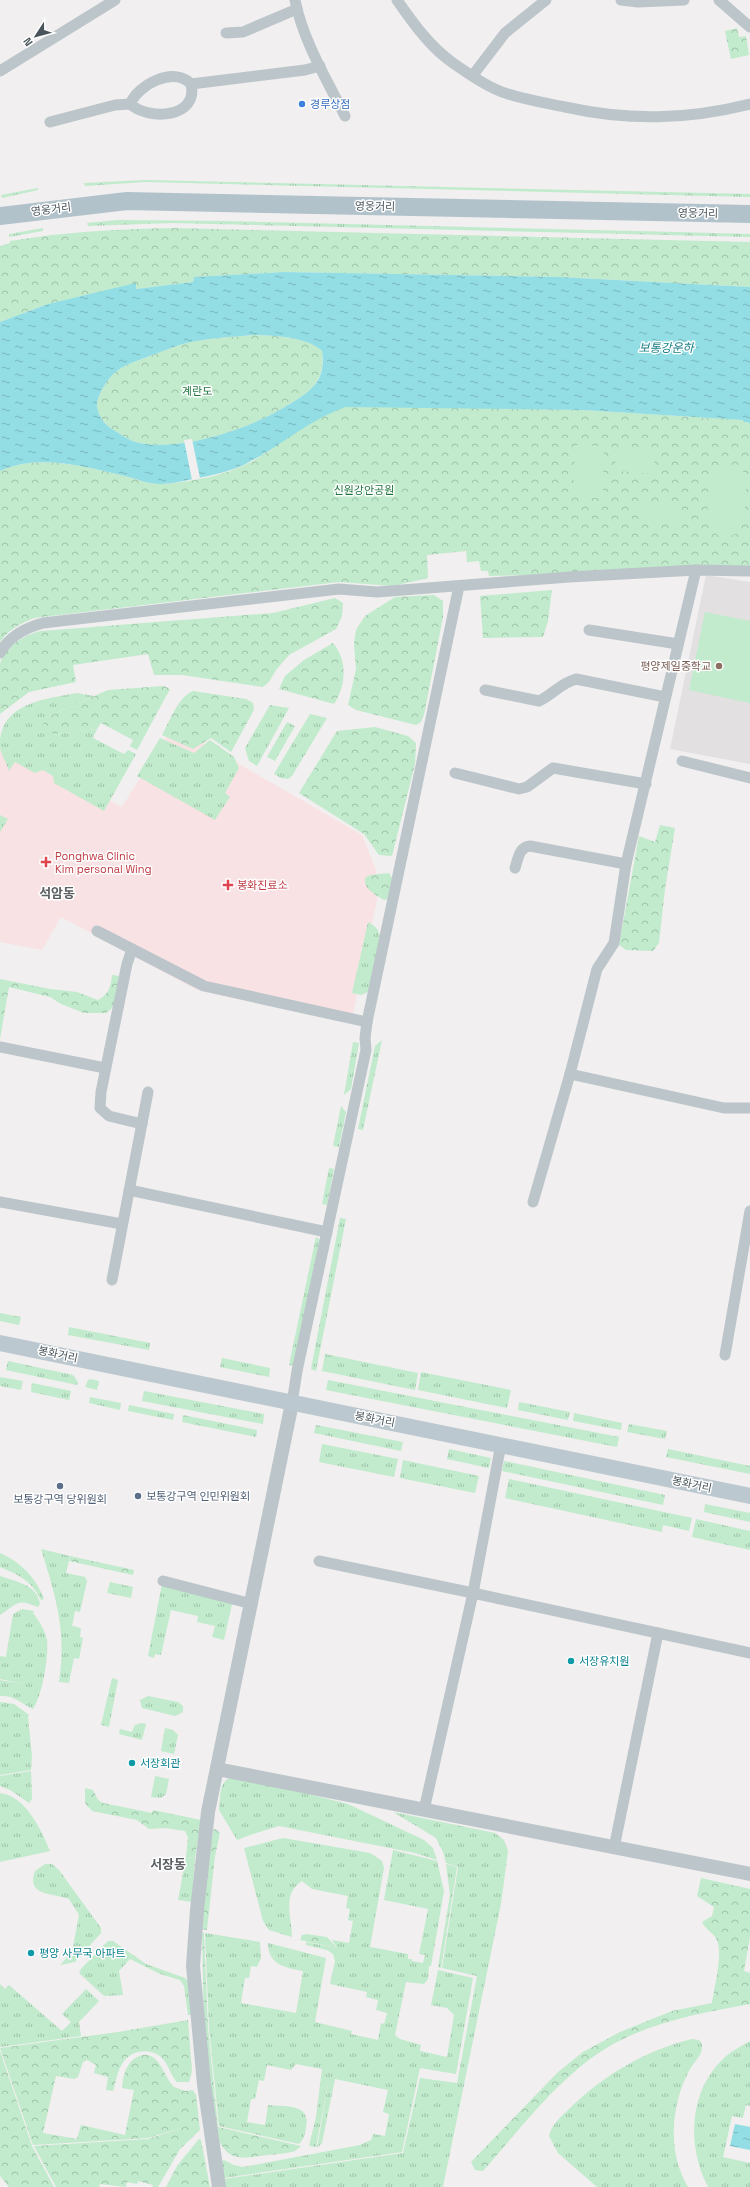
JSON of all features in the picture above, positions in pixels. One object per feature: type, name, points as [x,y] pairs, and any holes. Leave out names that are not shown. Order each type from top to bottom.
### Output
[{"type":"main road","name":"영웅거리","points":[[0,216],[127,201],[750,214]]},
{"type":"main road","name":"봉화거리","points":[[0,1343],[750,1496]]},
{"type":"street","points":[[0,72],[115,0]]},
{"type":"street","points":[[397,0],[414,25],[431,44],[452,63],[507,94],[592,113],[644,118],[671,117],[722,110],[750,104]]},
{"type":"street","points":[[473,75],[505,33],[546,0]]},
{"type":"street","points":[[621,0],[669,2],[684,0]]},
{"type":"street","points":[[720,0],[750,27]]},
{"type":"street","points":[[226,33],[243,32],[296,4],[320,66],[345,116]]},
{"type":"street","points":[[191,84],[305,70],[320,66]]},
{"type":"street","points":[[50,122],[115,105],[130,104],[136,109],[151,114],[176,112],[186,106],[191,100],[191,84],[185,77],[174,75],[163,78],[133,96],[130,104]]},
{"type":"street","points":[[533,1202],[570,1074],[597,969],[614,943],[626,864],[696,570]]},
{"type":"street","points":[[0,653],[16,635],[28,628],[64,619],[339,589],[377,592],[562,577],[696,570],[750,571]]},
{"type":"street","points":[[219,2187],[204,2084],[193,1966],[208,1812],[252,1604],[297,1371],[366,1050],[365,1038],[367,1022],[459,586]]},
{"type":"street","points":[[589,630],[678,644]]},
{"type":"street","points":[[485,690],[539,702],[550,696],[563,682],[576,679],[665,698]]},
{"type":"street","points":[[682,761],[750,778]]},
{"type":"street","points":[[455,773],[519,788],[527,787],[553,768],[646,784]]},
{"type":"street","points":[[515,868],[520,851],[524,846],[626,864]]},
{"type":"street","points":[[97,931],[204,986],[367,1022]]},
{"type":"street","points":[[132,949],[127,964],[101,1092],[100,1108],[109,1116],[142,1124]]},
{"type":"street","points":[[0,1047],[106,1068]]},
{"type":"street","points":[[570,1074],[724,1108],[750,1108]]},
{"type":"street","points":[[112,1280],[148,1092]]},
{"type":"street","points":[[129,1190],[327,1232]]},
{"type":"street","points":[[0,1202],[122,1224]]},
{"type":"street","points":[[725,1355],[750,1211]]},
{"type":"street","points":[[424,1810],[473,1592],[501,1444]]},
{"type":"street","points":[[319,1561],[473,1592],[750,1653]]},
{"type":"street","points":[[163,1580],[252,1604]]},
{"type":"street","points":[[614,1848],[658,1633]]},
{"type":"street","points":[[217,1768],[750,1874]]},
{"type":"shaded area","name":"평양제일중학교","points":[[706,575],[750,582],[750,764],[670,749]]},
{"type":"shaded area","name":"봉화진료소","points":[[173,726],[362,835],[376,870],[377,900],[351,1023],[197,990],[61,917],[42,950],[0,942],[0,748],[40,763],[122,807]]},
{"type":"green space","points":[[737,28],[739,37],[746,36],[749,55],[731,59],[725,31]]},
{"type":"green space","points":[[145,180],[750,194],[750,197],[145,182],[85,186],[84,183]]},
{"type":"green space","points":[[38,188],[38,190],[2,198],[1,195]]},
{"type":"green space","points":[[118,220],[225,221],[677,232],[750,234],[750,237],[171,223],[88,226],[87,223]]},
{"type":"green space","points":[[43,228],[43,231],[9,237],[9,234]]},
{"type":"green space","points":[[172,228],[750,242],[750,287],[559,277],[284,272],[194,277],[193,282],[136,289],[135,284],[48,304],[0,322],[0,246],[10,243],[10,241],[70,233]]},
{"type":"green space","name":"계란도","points":[[253,335],[289,338],[307,342],[322,351],[321,371],[313,386],[292,403],[251,424],[213,437],[174,444],[156,445],[133,441],[110,428],[100,415],[97,407],[98,398],[110,378],[124,366],[195,341]]},
{"type":"green space","name":"신원강안공원","points":[[350,406],[582,410],[744,420],[744,422],[750,423],[750,569],[489,576],[488,571],[481,571],[479,561],[467,562],[466,551],[427,555],[428,578],[393,586],[339,582],[34,618],[15,627],[0,642],[0,471],[30,463],[46,462],[62,463],[94,469],[153,484],[185,482],[220,474],[241,467],[263,455],[308,423],[332,411]]},
{"type":"green space","points":[[575,445],[604,446],[603,498],[573,497]]},
{"type":"green space","points":[[616,447],[655,449],[654,474],[615,471]]},
{"type":"green space","points":[[729,464],[735,465],[742,469],[745,475],[746,500],[740,531],[727,537],[718,535],[712,528],[709,517],[708,490],[714,469]]},
{"type":"green space","points":[[641,502],[682,503],[682,523],[640,522]]},
{"type":"green space","points":[[552,590],[548,621],[543,637],[483,638],[480,596]]},
{"type":"green space","points":[[434,595],[443,601],[443,617],[424,715],[421,722],[416,725],[356,710],[348,705],[356,669],[354,644],[356,630],[365,616],[395,597]]},
{"type":"green space","points":[[335,598],[343,603],[342,616],[336,629],[289,655],[276,670],[269,682],[263,687],[182,675],[154,675],[148,654],[73,665],[76,682],[29,692],[0,714],[0,664],[2,658],[16,642],[28,635],[41,631],[273,613]]},
{"type":"green space","points":[[705,612],[750,621],[750,703],[689,690]]},
{"type":"green space","points":[[333,643],[341,657],[344,673],[341,689],[334,704],[279,689],[285,676],[304,660]]},
{"type":"green space","points":[[164,686],[170,689],[137,750],[130,746],[133,740],[101,723],[97,729],[55,734],[40,730],[47,717],[108,690]]},
{"type":"green space","points":[[193,691],[246,699],[253,703],[254,710],[231,752],[211,738],[193,749],[162,735],[183,698]]},
{"type":"green space","points":[[77,693],[94,696],[47,717],[55,734],[97,729],[93,738],[124,754],[128,750],[136,754],[104,811],[54,783],[53,776],[43,770],[35,773],[15,762],[9,771],[0,749],[2,731],[8,720],[16,712],[39,701]]},
{"type":"green space","points":[[270,705],[289,708],[257,766],[249,761],[245,748]]},
{"type":"green space","points":[[310,714],[327,718],[292,776],[288,779],[281,778],[274,774]]},
{"type":"green space","points":[[287,722],[295,726],[275,761],[267,757]]},
{"type":"green space","points":[[375,727],[408,736],[416,743],[415,764],[392,856],[379,855],[364,834],[299,793],[337,731]]},
{"type":"green space","points":[[160,738],[194,753],[210,740],[234,757],[239,768],[225,793],[230,797],[215,820],[137,776]]},
{"type":"green space","points":[[0,815],[8,819],[0,832]]},
{"type":"green space","points":[[660,825],[675,828],[665,889],[659,943],[653,951],[626,950],[619,945],[639,836],[655,842]]},
{"type":"green space","points":[[389,873],[392,878],[388,899],[384,900],[368,889],[365,878],[370,875]]},
{"type":"green space","points":[[368,922],[379,932],[380,938],[368,992],[361,995],[352,993]]},
{"type":"green space","points":[[112,975],[119,976],[116,1000],[111,1009],[106,1013],[84,1013],[61,1004],[50,997],[9,987],[0,1039],[0,979],[50,989],[77,992],[98,1000],[109,990]]},
{"type":"green space","points":[[382,1040],[363,1130],[358,1129],[375,1046]]},
{"type":"green space","points":[[353,1042],[359,1043],[351,1089],[344,1095]]},
{"type":"green space","points":[[341,1106],[346,1112],[339,1147],[333,1146]]},
{"type":"green space","points":[[329,1168],[334,1169],[327,1205],[322,1204]]},
{"type":"green space","points":[[340,1218],[346,1219],[316,1371],[311,1369]]},
{"type":"green space","points":[[316,1237],[320,1240],[295,1366],[289,1365]]},
{"type":"green space","points":[[0,1313],[21,1317],[19,1325],[0,1321]]},
{"type":"green space","points":[[69,1327],[150,1343],[149,1350],[68,1335]]},
{"type":"green space","points":[[325,1354],[418,1373],[415,1390],[322,1371]]},
{"type":"green space","points":[[222,1358],[270,1368],[269,1377],[220,1367]]},
{"type":"green space","points":[[8,1361],[73,1375],[78,1382],[77,1385],[6,1370]]},
{"type":"green space","points":[[421,1372],[511,1390],[507,1408],[418,1390]]},
{"type":"green space","points":[[0,1377],[23,1381],[21,1390],[0,1386]]},
{"type":"green space","points":[[91,1379],[99,1381],[97,1390],[85,1387],[88,1380]]},
{"type":"green space","points":[[328,1380],[619,1437],[617,1447],[326,1390]]},
{"type":"green space","points":[[32,1383],[71,1391],[69,1400],[31,1392]]},
{"type":"green space","points":[[144,1391],[264,1414],[263,1424],[142,1401]]},
{"type":"green space","points":[[90,1397],[121,1403],[120,1410],[89,1403]]},
{"type":"green space","points":[[519,1402],[570,1412],[568,1420],[518,1410]]},
{"type":"green space","points":[[129,1405],[174,1414],[173,1420],[128,1411]]},
{"type":"green space","points":[[574,1413],[622,1423],[621,1430],[573,1421]]},
{"type":"green space","points":[[183,1415],[257,1430],[256,1437],[182,1422]]},
{"type":"green space","points":[[629,1424],[667,1431],[665,1439],[627,1432]]},
{"type":"green space","points":[[316,1425],[403,1442],[401,1451],[314,1433]]},
{"type":"green space","points":[[322,1444],[398,1459],[394,1477],[319,1462]]},
{"type":"green space","points":[[449,1449],[491,1458],[489,1468],[447,1459]]},
{"type":"green space","points":[[668,1449],[750,1466],[750,1474],[666,1457]]},
{"type":"green space","points":[[403,1460],[479,1476],[475,1493],[400,1478]]},
{"type":"green space","points":[[504,1461],[665,1495],[663,1505],[502,1471]]},
{"type":"green space","points":[[509,1479],[692,1518],[689,1531],[663,1525],[662,1532],[505,1498]]},
{"type":"green space","points":[[705,1504],[750,1513],[750,1522],[704,1512]]},
{"type":"green space","points":[[696,1519],[750,1531],[750,1550],[692,1537]]},
{"type":"green space","points":[[41,1549],[70,1556],[66,1573],[85,1577],[87,1581],[80,1612],[75,1611],[72,1626],[81,1628],[80,1637],[83,1638],[79,1659],[74,1658],[69,1683],[59,1682],[62,1647],[59,1615]]},
{"type":"green space","points":[[0,1553],[15,1561],[27,1572],[37,1584],[44,1599],[41,1600],[29,1583],[24,1579],[0,1567]]},
{"type":"green space","points":[[70,1556],[134,1570],[133,1575],[69,1561]]},
{"type":"green space","points":[[0,1576],[19,1582],[35,1592],[40,1604],[38,1607],[21,1602],[13,1605],[0,1615]]},
{"type":"green space","points":[[110,1582],[133,1587],[131,1598],[107,1593]]},
{"type":"green space","points":[[162,1584],[232,1604],[224,1640],[212,1637],[215,1626],[197,1622],[198,1616],[171,1610],[161,1655],[155,1654],[154,1658],[148,1656]]},
{"type":"green space","points":[[22,1609],[34,1611],[33,1613],[42,1626],[47,1640],[47,1656],[42,1686],[33,1709],[13,1698],[0,1696],[0,1680],[28,1685],[0,1679],[0,1656],[6,1657],[13,1614]]},
{"type":"green space","points":[[112,1678],[118,1680],[109,1727],[101,1725]]},
{"type":"green space","points":[[148,1696],[178,1702],[183,1706],[183,1712],[175,1716],[142,1708],[140,1700]]},
{"type":"green space","points":[[0,1702],[14,1704],[29,1715],[32,1757],[31,1770],[0,1775]]},
{"type":"green space","points":[[141,1723],[146,1724],[142,1740],[119,1734],[120,1729],[132,1732],[135,1725]]},
{"type":"green space","points":[[165,1728],[173,1730],[178,1735],[174,1754],[161,1751]]},
{"type":"green space","points":[[31,1771],[32,1799],[29,1803],[10,1790],[0,1786],[0,1776]]},
{"type":"green space","points":[[155,1776],[169,1779],[166,1794],[161,1798],[151,1797]]},
{"type":"green space","points":[[237,1776],[348,1804],[424,1840],[433,1848],[437,1860],[415,1853],[279,1826],[237,1840],[219,1810],[223,1783],[231,1777]]},
{"type":"green space","points":[[85,1788],[93,1790],[98,1800],[103,1803],[152,1813],[153,1810],[201,1820],[195,1858],[186,1857],[188,1837],[185,1831],[165,1828],[149,1829],[137,1820],[92,1811],[85,1803]]},
{"type":"green space","points":[[0,1793],[9,1795],[18,1800],[25,1807],[37,1824],[50,1851],[0,1862]]},
{"type":"green space","points":[[393,1812],[495,1833],[504,1840],[508,1851],[501,1904],[443,2187],[225,2187],[224,2179],[403,2153],[420,2078],[457,2083],[477,1976],[442,1968],[458,1867],[446,1863],[443,1852],[436,1838]]},
{"type":"green space","points":[[214,1828],[220,1833],[215,1856],[207,1930],[201,1929],[207,1861]]},
{"type":"green space","points":[[283,1838],[370,1853],[382,1861],[384,1868],[370,1947],[408,1954],[408,1959],[423,1963],[425,1955],[419,1954],[428,1909],[384,1900],[393,1850],[437,1861],[444,1891],[431,1966],[429,1966],[428,1979],[424,1984],[406,1982],[395,2035],[400,2039],[421,2045],[420,2051],[447,2057],[454,2015],[447,2008],[431,2005],[438,1970],[473,1978],[456,2074],[420,2068],[402,2152],[224,2178],[222,2161],[224,2160],[234,2165],[243,2167],[360,2145],[371,2140],[373,2134],[385,2136],[389,2114],[383,2112],[388,2090],[335,2079],[322,2143],[317,2148],[329,2078],[316,2147],[309,2146],[316,2117],[322,2069],[296,2064],[291,2070],[267,2065],[264,2081],[259,2080],[255,2099],[251,2099],[247,2122],[265,2125],[268,2105],[301,2110],[305,2114],[306,2127],[305,2134],[301,2142],[299,2144],[219,2126],[209,2028],[205,1933],[260,1942],[261,1958],[257,1967],[251,1966],[249,1978],[245,1978],[241,2003],[296,2013],[303,1971],[284,1967],[275,1961],[271,1956],[268,1943],[326,1958],[315,2022],[352,2031],[351,2034],[378,2040],[381,2023],[384,2024],[387,2013],[376,2010],[378,2000],[366,1997],[367,1992],[330,1984],[335,1961],[333,1954],[327,1950],[306,1945],[306,1942],[337,1948],[332,1940],[349,1943],[353,1921],[348,1920],[350,1909],[346,1908],[348,1896],[312,1889],[302,1881],[296,1886],[290,1899],[289,1907],[292,1937],[269,1930],[263,1921],[244,1848]]},
{"type":"green space","points":[[186,1857],[195,1858],[192,1902],[178,1900]]},
{"type":"green space","points":[[45,1864],[52,1864],[59,1870],[101,1928],[101,1933],[75,1962],[60,1965],[72,1952],[79,1915],[69,1899],[43,1892],[34,1886],[33,1879],[35,1871]]},
{"type":"green space","points":[[446,1864],[457,1867],[441,1968],[438,1967],[450,1895]]},
{"type":"green space","points":[[701,1878],[750,1889],[750,1937],[744,1971],[750,1973],[750,2004],[700,2014],[652,2027],[621,2040],[601,2052],[564,2081],[546,2099],[483,2171],[475,2170],[471,2162],[558,2072],[583,2052],[620,2032],[672,2011],[712,2003],[718,1970],[719,1951],[716,1938],[702,1922],[712,1916],[714,1907],[697,1896]]},
{"type":"green space","points":[[202,1932],[204,1933],[208,2028],[218,2127],[301,2146],[295,2151],[249,2157],[235,2156],[229,2154],[224,2149],[216,2133],[204,2027]]},
{"type":"green space","points":[[306,1934],[327,1937],[337,1948],[300,1940],[302,1935]]},
{"type":"green space","points":[[108,1941],[113,1941],[146,1964],[185,1978],[188,1981],[193,2014],[188,2015],[184,1986],[180,1980],[160,1974],[130,1959],[119,1971],[123,1995],[104,1996],[79,1973],[81,1969]]},
{"type":"green space","points":[[0,1984],[5,1989],[9,1985],[62,2031],[71,2022],[62,2014],[86,1989],[99,2001],[79,2022],[81,2036],[0,2047]]},
{"type":"green space","points":[[188,2020],[192,2071],[189,2082],[177,2082],[162,2058],[152,2052],[146,2051],[135,2053],[126,2059],[119,2070],[113,2091],[106,2090],[108,2077],[94,2073],[96,2065],[87,2060],[83,2062],[78,2077],[74,2079],[56,2076],[43,2133],[77,2139],[81,2125],[125,2135],[134,2090],[122,2088],[125,2072],[128,2065],[134,2059],[142,2055],[149,2055],[159,2063],[174,2087],[185,2091],[193,2090],[196,2095],[200,2130],[180,2149],[158,2187],[152,2187],[153,2185],[138,2181],[137,2184],[127,2182],[126,2187],[100,2184],[99,2187],[56,2187],[34,2146],[148,2139],[188,2126],[148,2138],[33,2145],[0,2048],[118,2032]]},
{"type":"green space","points":[[692,2039],[699,2040],[702,2044],[702,2048],[700,2055],[689,2071],[683,2084],[675,2113],[674,2129],[674,2144],[677,2159],[681,2173],[688,2187],[597,2187],[558,2153],[549,2136],[550,2132],[559,2119],[595,2086],[610,2075],[642,2057]]},
{"type":"green space","points":[[750,2041],[750,2106],[746,2105],[743,2118],[732,2116],[723,2157],[750,2163],[750,2187],[708,2187],[696,2153],[694,2135],[698,2101],[704,2084],[714,2069],[726,2056]]},
{"type":"green space","points":[[0,2051],[32,2146],[54,2187],[9,2187],[0,2176]]},
{"type":"green space","points":[[199,2139],[201,2140],[210,2187],[166,2187],[177,2166]]},
{"type":"water","name":"보통강운하","points":[[284,272],[559,277],[750,287],[750,423],[744,422],[743,420],[582,410],[346,407],[321,418],[263,454],[238,467],[208,476],[177,482],[156,484],[94,469],[62,463],[46,462],[30,463],[0,471],[0,322],[48,304],[136,283],[136,289],[193,282],[194,277]],"holes":[[[253,335],[289,338],[307,342],[322,351],[322,371],[314,386],[308,392],[283,408],[251,424],[213,437],[174,444],[156,445],[133,441],[110,428],[100,415],[97,407],[98,398],[110,378],[120,369],[187,343]]]},
{"type":"water","points":[[735,2124],[750,2127],[750,2150],[730,2146]]},
{"type":"pier","points":[[192,439],[200,478],[192,480],[184,440]]},
{"type":"place","name":"경루상점","points":[[302,104]]},
{"type":"place","name":"평양제일중학교","points":[[719,666]]},
{"type":"place","name":"Ponghwa Clinic Kim personal Wing","points":[[46,862]]},
{"type":"place","name":"봉화진료소","points":[[228,885]]},
{"type":"place","name":"보통강구역 당위원회","points":[[60,1486]]},
{"type":"place","name":"보통강구역 인민위원회","points":[[138,1496]]},
{"type":"place","name":"서장유치원","points":[[571,1661]]},
{"type":"place","name":"서장회관","points":[[132,1763]]},
{"type":"place","name":"평양 사무국 아파트","points":[[31,1953]]},
{"type":"district","name":"석암동","points":[[57,893]]},
{"type":"district","name":"서장동","points":[[168,1864]]}]
